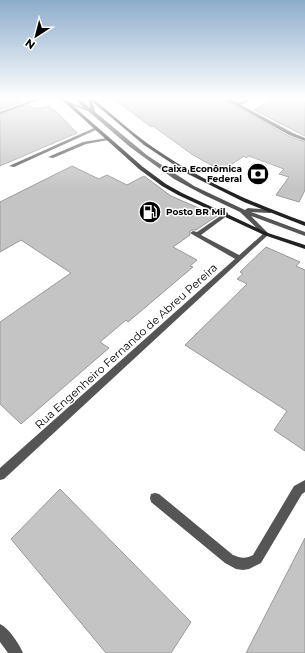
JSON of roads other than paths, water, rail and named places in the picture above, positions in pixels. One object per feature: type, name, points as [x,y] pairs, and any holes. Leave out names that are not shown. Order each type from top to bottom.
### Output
[{"type":"main road","points":[[128,128],[159,153],[204,181],[270,211],[305,224]]},
{"type":"main road","points":[[96,129],[162,186],[226,214],[266,234],[305,247]]},
{"type":"street","points":[[112,128],[147,158],[192,187],[240,209],[305,234]]},
{"type":"street","points":[[281,128],[305,140]]},
{"type":"street","points":[[12,166],[96,129]]},
{"type":"street","points":[[51,157],[85,142],[107,139]]},
{"type":"street","points":[[240,209],[270,211]]},
{"type":"street","points":[[240,209],[266,234]]},
{"type":"street","points":[[226,214],[195,234],[239,258]]},
{"type":"street","name":"Rua Engenheiro Fernando de Abreu Pereira","points":[[0,475],[266,234]]},
{"type":"street","points":[[155,498],[229,559],[243,565],[257,560],[298,490],[305,485]]},
{"type":"street","points":[[0,631],[16,653]]},
{"type":"place","name":"Caixa Econômica Federal","points":[[258,174]]},
{"type":"place","name":"Posto BR Mil","points":[[150,212]]}]
